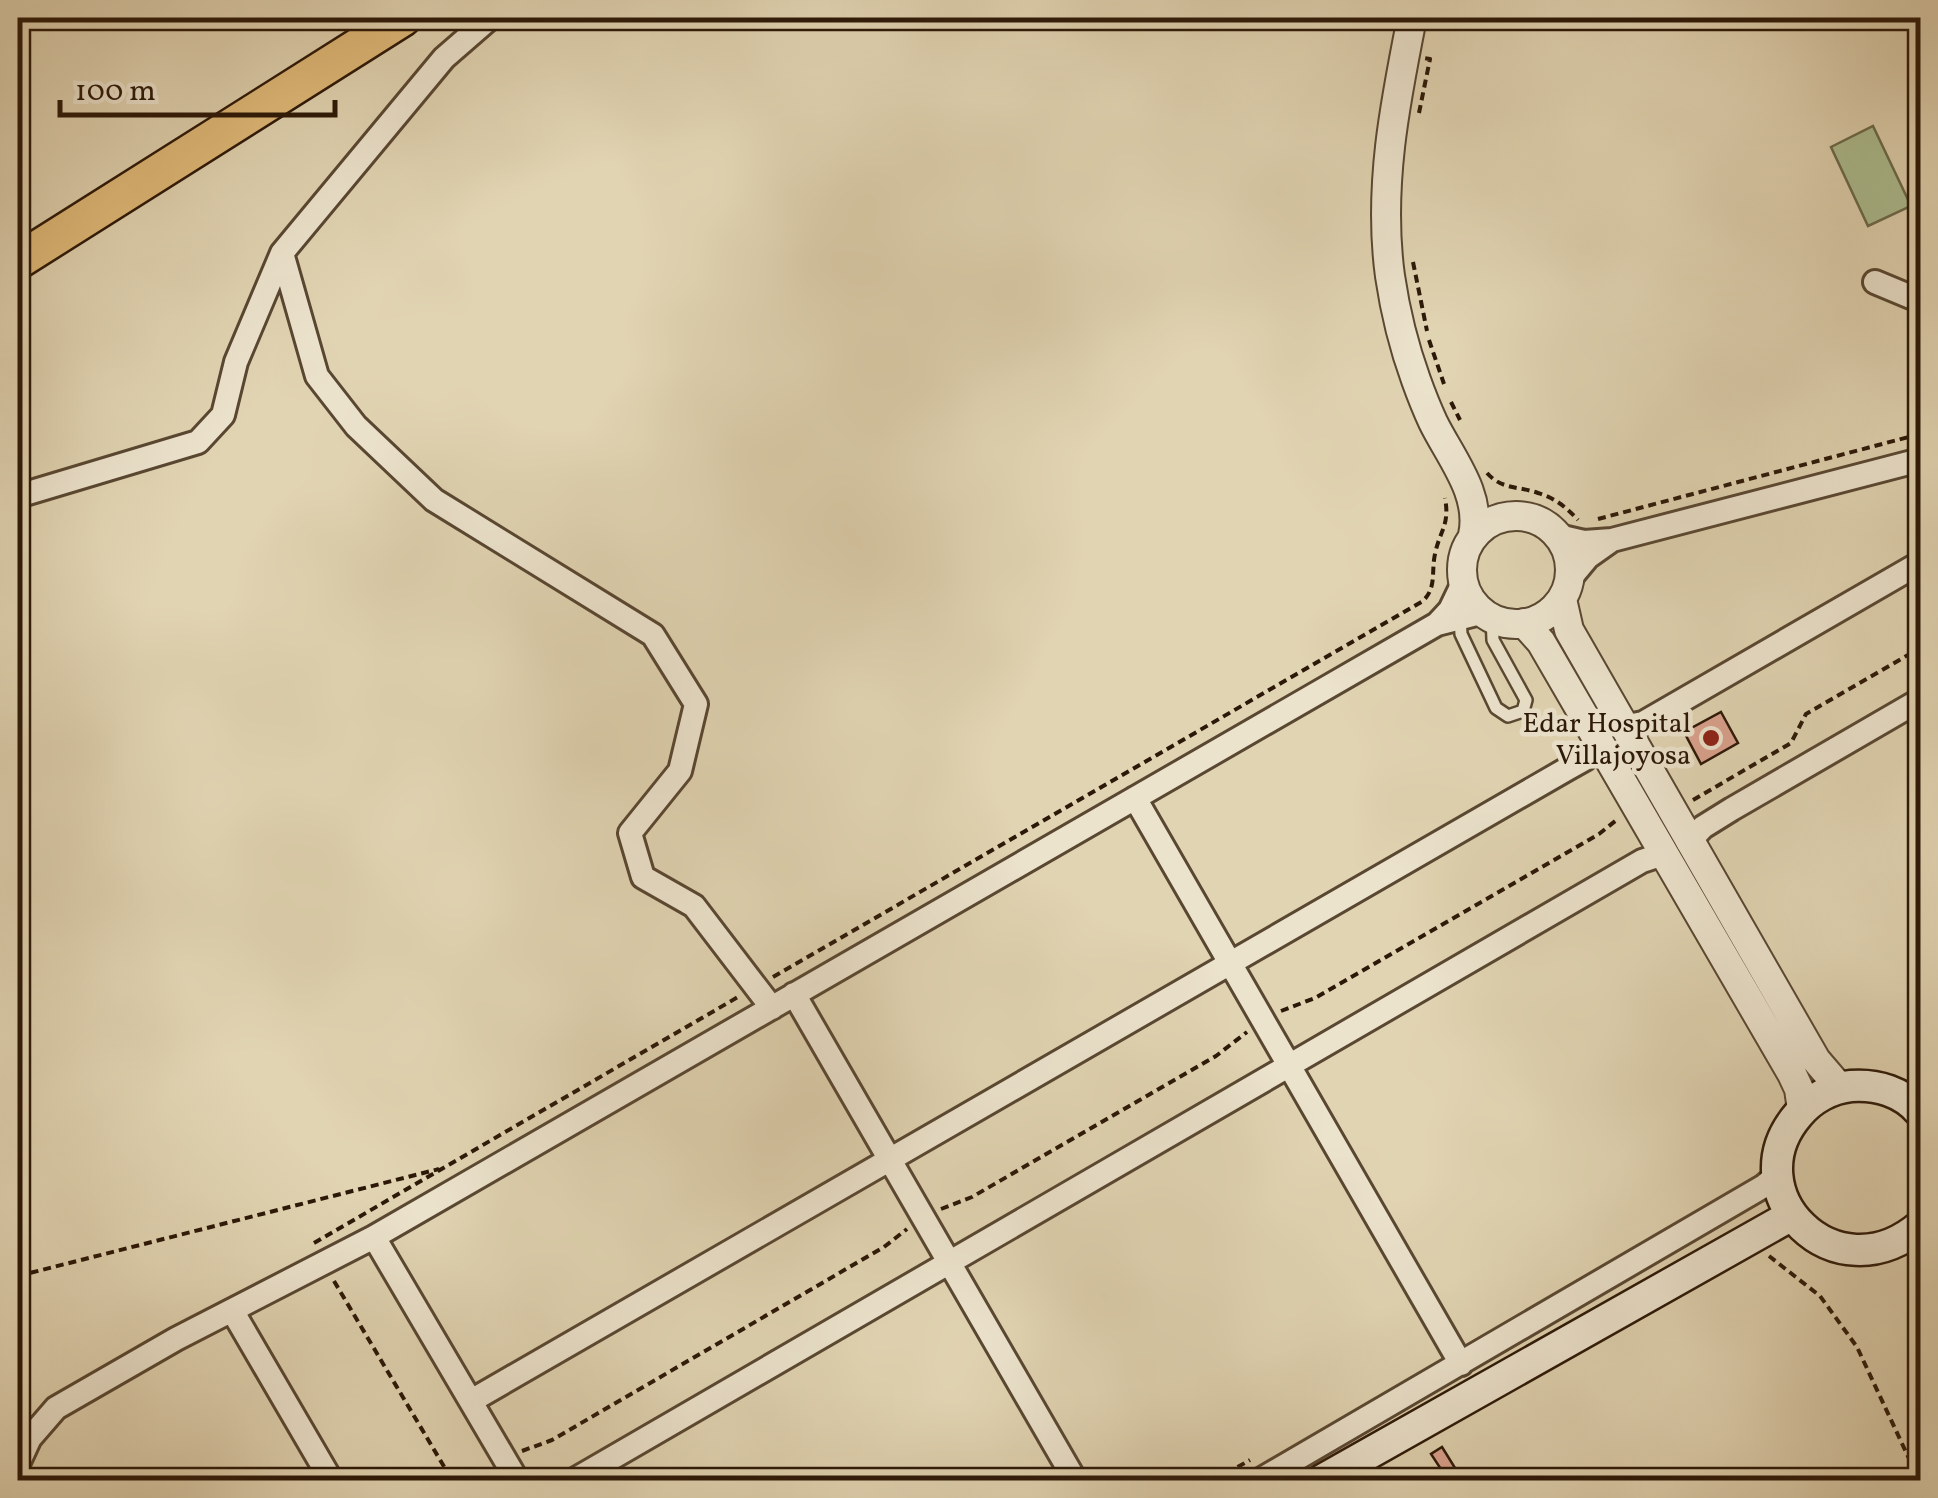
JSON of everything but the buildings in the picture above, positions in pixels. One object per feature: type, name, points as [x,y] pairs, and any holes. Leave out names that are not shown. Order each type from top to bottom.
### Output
[{"type":"highway","points":[[18,260],[402,18]]},
{"type":"main road","points":[[1918,1104],[1872,1086],[1840,1088],[1820,1096],[1792,1122],[1781,1147],[1778,1174],[1782,1195],[1792,1214],[1809,1233],[1831,1246],[1856,1251],[1882,1249],[1905,1239],[1920,1226]]},
{"type":"main road","points":[[1322,1480],[1792,1214]]},
{"type":"street","points":[[18,496],[198,442],[222,415],[236,362],[282,253],[444,58],[490,18]]},
{"type":"street","points":[[1412,18],[1387,167],[1385,222],[1390,277],[1414,376],[1433,422],[1468,487],[1474,517],[1463,560],[1464,583],[1479,615]]},
{"type":"street","points":[[282,253],[317,376],[356,426],[434,500],[653,634],[696,704],[680,771],[630,833],[644,877],[694,906],[772,1008]]},
{"type":"street","points":[[1875,282],[1920,297]]},
{"type":"street","points":[[1437,624],[1479,615],[1524,623],[1549,614],[1588,557],[1612,540],[1920,460]]},
{"type":"street","points":[[1468,487],[1511,517]]},
{"type":"street","points":[[1472,535],[1495,520],[1511,517],[1612,540]]},
{"type":"street","points":[[1574,534],[1568,556],[1564,622],[1611,735]]},
{"type":"street","points":[[471,1401],[1585,759],[1611,735],[1642,723],[1920,563]]},
{"type":"street","points":[[18,1464],[30,1438],[56,1408],[176,1339],[374,1237],[1437,624],[1450,610],[1464,583]]},
{"type":"street","points":[[1524,623],[1611,735],[1650,802],[1800,1089],[1802,1110]]},
{"type":"street","points":[[574,1480],[1642,861],[1676,848],[1732,808],[1920,700]]},
{"type":"street","points":[[1135,798],[1461,1364]]},
{"type":"street","points":[[1676,848],[1816,1060],[1840,1088]]},
{"type":"street","points":[[794,994],[1075,1480]]},
{"type":"street","points":[[1254,1471],[1461,1364],[1764,1186],[1778,1174]]},
{"type":"street","points":[[374,1237],[511,1470]]},
{"type":"street","points":[[233,1312],[331,1480]]},
{"type":"lane","points":[[1479,615],[1526,700],[1523,711],[1508,716],[1496,708],[1461,634],[1479,615]]},
{"type":"path","points":[[1405,55],[1430,60],[1418,118]]},
{"type":"path","points":[[1412,246],[1428,335],[1447,394],[1464,427]]},
{"type":"path","points":[[1480,460],[1499,484],[1558,501],[1574,534],[1920,434]]},
{"type":"path","points":[[470,1480],[511,1470],[570,1430],[884,1247],[898,1234],[972,1196],[1199,1065],[1293,1005],[1315,998],[1678,785],[1688,803],[1791,742],[1806,714],[1920,648]]},
{"type":"path","points":[[18,1276],[444,1168],[453,1169],[465,1184]]},
{"type":"path","points":[[1767,1255],[1820,1296],[1856,1347],[1919,1480]]},
{"type":"path","points":[[1215,1480],[1254,1471]]},
{"type":"green space","points":[[1873,126],[1911,206],[1868,226],[1831,147]]},
{"type":"place","name":"Edar Hospital Villajoyosa","points":[[1711,738]]}]
